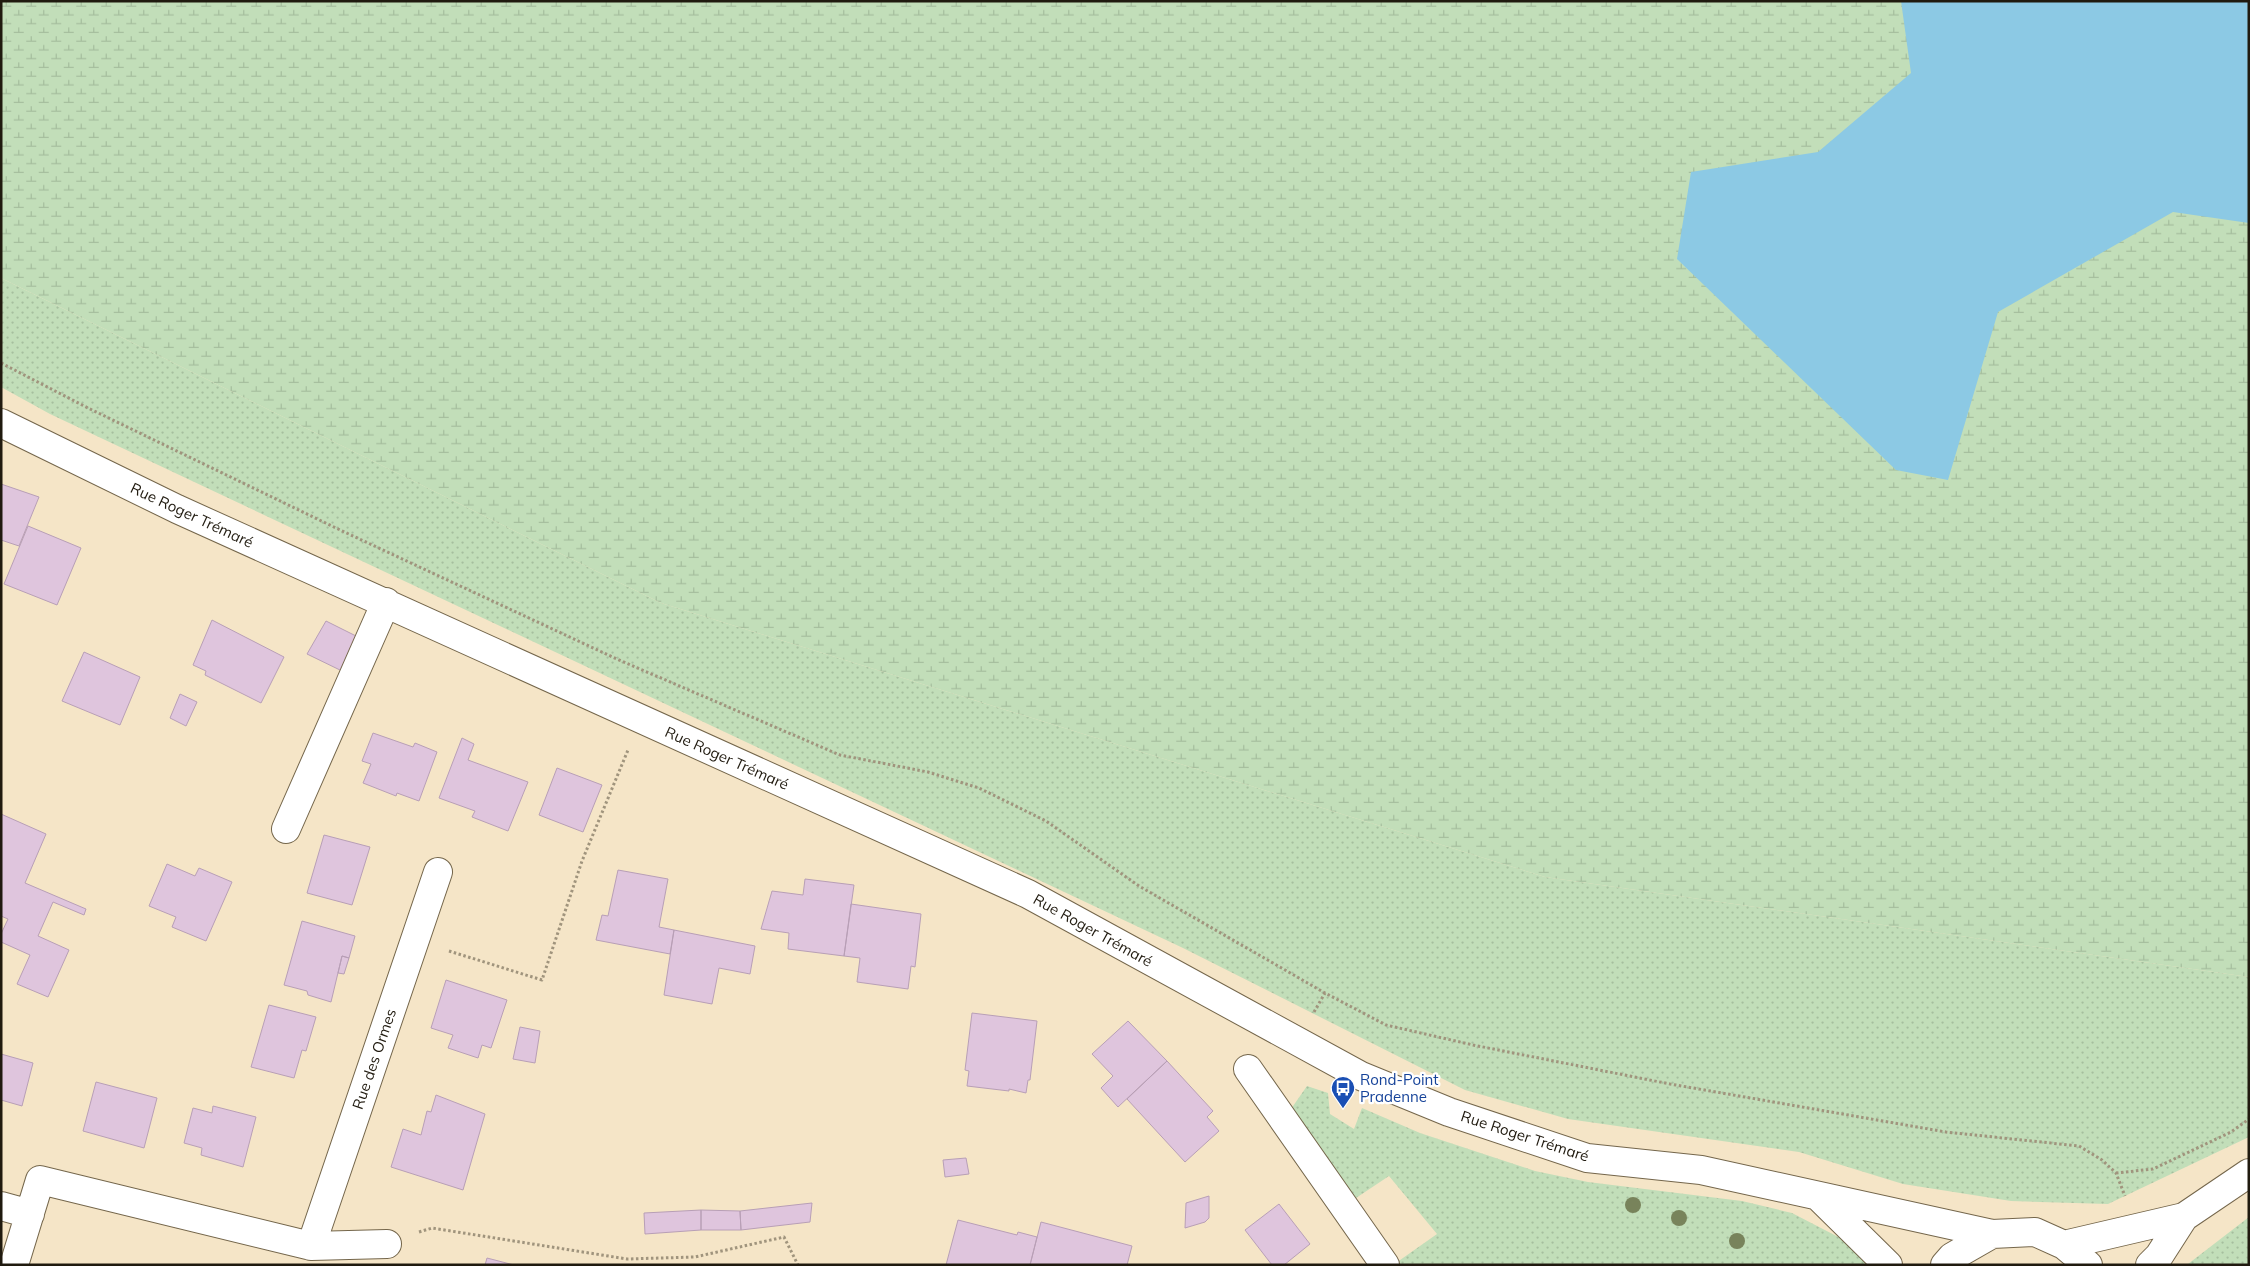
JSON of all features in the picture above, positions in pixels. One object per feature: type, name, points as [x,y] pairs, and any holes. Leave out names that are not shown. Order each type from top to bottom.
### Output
[{"type":"street","name":"Rue Roger Trémaré","points":[[1,423],[177,509],[1028,894],[1361,1076],[1441,1108],[1587,1158],[1702,1170],[1992,1234]]},
{"type":"street","points":[[286,829],[386,602]]},
{"type":"street","name":"Rue des Ormes","points":[[310,1246],[438,872]]},
{"type":"street","points":[[1248,1069],[1385,1265]]},
{"type":"street","points":[[2064,1245],[2184,1217],[2249,1174]]},
{"type":"street","points":[[14,1265],[40,1180],[310,1246],[387,1244]]},
{"type":"street","points":[[1818,1196],[1888,1265]]},
{"type":"street","points":[[1,1206],[30,1214]]},
{"type":"street","points":[[2150,1265],[2159,1256],[2184,1217]]},
{"type":"street","points":[[1945,1265],[1952,1257],[1992,1234],[2035,1232],[2064,1245],[2088,1265]]},
{"type":"path","points":[[1,363],[88,408],[338,529],[619,660],[840,755],[928,772],[979,788],[1046,822],[1139,886],[1325,993],[1386,1025],[1473,1045],[1670,1084],[1946,1132],[2079,1146],[2102,1160],[2116,1173],[2153,1169],[2231,1132],[2249,1119]]},
{"type":"path","points":[[414,940],[542,980],[582,861],[640,720]]},
{"type":"path","points":[[387,1244],[432,1228],[627,1259],[695,1257],[784,1236],[798,1265]]},
{"type":"green space","points":[[1,1],[2249,1],[2249,977],[1545,877],[661,603],[1,278]]},
{"type":"green space","points":[[1,278],[661,603],[1545,877],[2249,977],[2249,1137],[2108,1204],[2011,1201],[1903,1184],[1799,1152],[1568,1119],[1465,1090],[1183,948],[50,414],[1,387]]},
{"type":"green space","points":[[1307,1086],[1328,1093],[1330,1114],[1354,1129],[1362,1108],[1420,1133],[1535,1171],[1588,1182],[1742,1201],[1792,1213],[1848,1242],[1869,1265],[1393,1265],[1437,1234],[1389,1176],[1344,1206],[1284,1119]]},
{"type":"green space","points":[[2249,1217],[2249,1265],[2187,1265],[2188,1264]]},
{"type":"water","points":[[1901,1],[2249,1],[2249,223],[2173,212],[1998,312],[1948,480],[1896,470],[1677,259],[1691,172],[1818,152],[1911,73]]},
{"type":"building","points":[[1,484],[39,497],[19,546],[1,540]]},
{"type":"building","points":[[28,526],[81,548],[57,605],[4,584]]},
{"type":"building","points":[[212,620],[284,657],[261,703],[205,675],[206,671],[193,665]]},
{"type":"building","points":[[326,621],[358,637],[342,671],[307,654]]},
{"type":"building","points":[[84,652],[140,677],[120,725],[62,701]]},
{"type":"building","points":[[180,694],[197,702],[186,726],[170,718]]},
{"type":"building","points":[[373,733],[413,747],[415,743],[437,752],[419,801],[397,793],[396,796],[363,783],[371,764],[362,761]]},
{"type":"building","points":[[462,738],[474,744],[468,760],[528,782],[508,831],[472,817],[475,811],[439,798]]},
{"type":"building","points":[[557,768],[602,785],[583,832],[539,815]]},
{"type":"building","points":[[1,814],[46,834],[25,883],[86,909],[84,915],[53,902],[38,936],[69,950],[48,997],[17,984],[30,955],[1,942],[1,934],[8,919],[1,916]]},
{"type":"building","points":[[324,835],[370,847],[352,905],[307,893]]},
{"type":"building","points":[[167,864],[195,876],[199,868],[232,882],[206,941],[172,927],[176,917],[149,906]]},
{"type":"building","points":[[618,870],[668,879],[659,927],[674,930],[670,954],[596,940],[602,915],[608,916]]},
{"type":"building","points":[[805,879],[854,885],[844,956],[788,949],[789,933],[761,929],[772,891],[803,895]]},
{"type":"building","points":[[851,904],[921,914],[915,967],[911,966],[908,989],[857,982],[860,958],[844,956]]},
{"type":"building","points":[[302,921],[355,936],[349,958],[342,956],[331,1002],[308,995],[307,991],[284,985]]},
{"type":"building","points":[[674,930],[755,946],[750,974],[719,968],[712,1004],[664,995]]},
{"type":"building","points":[[342,956],[349,958],[344,974],[338,973]]},
{"type":"building","points":[[446,980],[507,1000],[491,1048],[482,1045],[478,1058],[448,1048],[453,1035],[431,1028]]},
{"type":"building","points":[[269,1005],[316,1017],[306,1051],[302,1050],[294,1078],[251,1067]]},
{"type":"building","points":[[972,1013],[1037,1021],[1030,1080],[1028,1080],[1026,1093],[1009,1089],[1009,1091],[967,1086],[969,1071],[965,1070]]},
{"type":"building","points":[[1128,1021],[1167,1061],[1118,1107],[1101,1088],[1113,1076],[1092,1054]]},
{"type":"building","points":[[520,1027],[540,1031],[535,1063],[513,1059]]},
{"type":"building","points":[[1,1054],[33,1063],[22,1106],[1,1100]]},
{"type":"building","points":[[1167,1061],[1213,1111],[1207,1117],[1219,1131],[1185,1162],[1127,1099]]},
{"type":"building","points":[[96,1082],[157,1098],[144,1148],[83,1131]]},
{"type":"building","points":[[436,1095],[485,1114],[463,1190],[391,1167],[403,1129],[421,1135],[427,1111],[431,1112]]},
{"type":"building","points":[[213,1106],[256,1117],[243,1167],[201,1155],[202,1148],[184,1143],[193,1108],[212,1113]]},
{"type":"building","points":[[966,1158],[969,1174],[945,1177],[943,1160]]},
{"type":"building","points":[[1209,1196],[1209,1218],[1205,1222],[1185,1228],[1186,1203]]},
{"type":"building","points":[[812,1203],[810,1222],[741,1230],[740,1211]]},
{"type":"building","points":[[1279,1204],[1310,1244],[1284,1265],[1272,1265],[1245,1230]]},
{"type":"building","points":[[701,1210],[740,1211],[741,1230],[701,1230]]},
{"type":"building","points":[[701,1210],[701,1230],[645,1234],[644,1213]]},
{"type":"building","points":[[958,1220],[1017,1235],[1018,1232],[1037,1237],[1030,1265],[946,1265]]},
{"type":"building","points":[[1041,1222],[1132,1246],[1127,1265],[1030,1265]]},
{"type":"building","points":[[487,1258],[514,1265],[485,1265]]},
{"type":"place","name":"Rond-Point Pradenne","points":[[1343,1109]]}]
